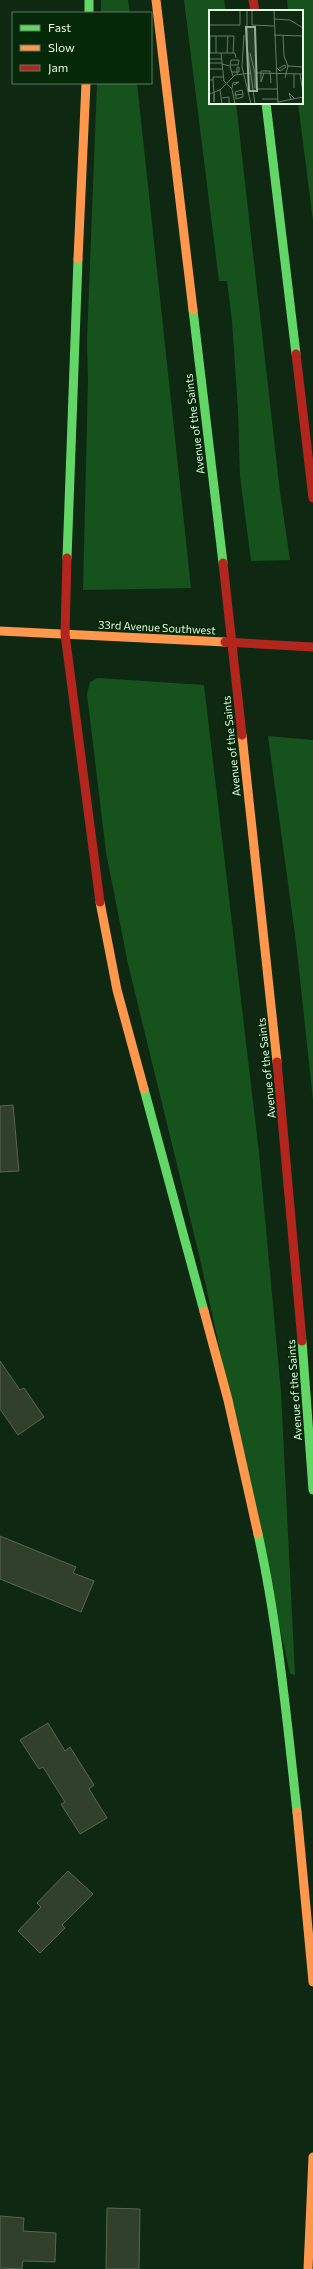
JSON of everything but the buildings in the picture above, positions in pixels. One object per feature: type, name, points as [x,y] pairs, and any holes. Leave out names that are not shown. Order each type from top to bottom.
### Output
[{"type":"main road","points":[[89,12],[90,0]]},
{"type":"main road","name":"Avenue of the Saints","points":[[156,0],[223,563],[283,1112],[304,1352],[313,1490]]},
{"type":"main road","points":[[253,0],[255,10]]},
{"type":"main road","points":[[86,84],[73,371],[65,634],[99,898],[117,990],[228,1400],[264,1560],[288,1725],[313,1982]]},
{"type":"main road","points":[[266,104],[313,498]]},
{"type":"main road","name":"33rd Avenue Southwest","points":[[0,631],[313,646]]},
{"type":"main road","points":[[308,2269],[313,2157]]},
{"type":"green space","points":[[101,0],[128,0],[130,12],[101,12]]},
{"type":"green space","points":[[184,0],[224,0],[226,10],[209,10],[209,104],[236,104],[280,492],[290,560],[251,561],[240,476],[238,410],[232,321],[227,281],[219,281]]},
{"type":"green space","points":[[287,0],[313,0],[313,221],[298,104],[303,104],[303,10],[288,10]]},
{"type":"green space","points":[[97,84],[137,84],[191,588],[83,590],[88,381],[87,341]]},
{"type":"green space","points":[[98,678],[204,685],[259,1153],[281,1392],[295,1675],[290,1674],[201,1263],[128,964],[106,852],[87,694],[90,682]]},
{"type":"green space","points":[[268,736],[313,740],[313,1100],[296,942]]},
{"type":"traffic: fast","points":[[89,0],[89,12]]},
{"type":"traffic: fast","points":[[266,104],[296,354]]},
{"type":"traffic: fast","points":[[67,558],[78,259]]},
{"type":"traffic: fast","points":[[193,310],[223,563]]},
{"type":"traffic: fast","points":[[144,1089],[204,1311]]},
{"type":"traffic: fast","points":[[302,1341],[313,1490]]},
{"type":"traffic: fast","points":[[258,1534],[271,1603],[286,1708],[297,1812]]},
{"type":"traffic: slow","points":[[156,0],[193,310]]},
{"type":"traffic: slow","points":[[78,259],[86,84]]},
{"type":"traffic: slow","points":[[0,631],[225,642]]},
{"type":"traffic: slow","points":[[242,735],[277,1062]]},
{"type":"traffic: slow","points":[[100,902],[117,990],[144,1089]]},
{"type":"traffic: slow","points":[[204,1311],[228,1400],[258,1534]]},
{"type":"traffic: slow","points":[[297,1812],[313,1982]]},
{"type":"traffic: slow","points":[[308,2269],[313,2157]]},
{"type":"traffic: jam","points":[[253,0],[255,10]]},
{"type":"traffic: jam","points":[[296,354],[313,498]]},
{"type":"traffic: jam","points":[[67,558],[65,634],[100,902]]},
{"type":"traffic: jam","points":[[223,563],[242,735]]},
{"type":"traffic: jam","points":[[225,642],[313,647]]},
{"type":"traffic: jam","points":[[277,1062],[302,1341]]}]
